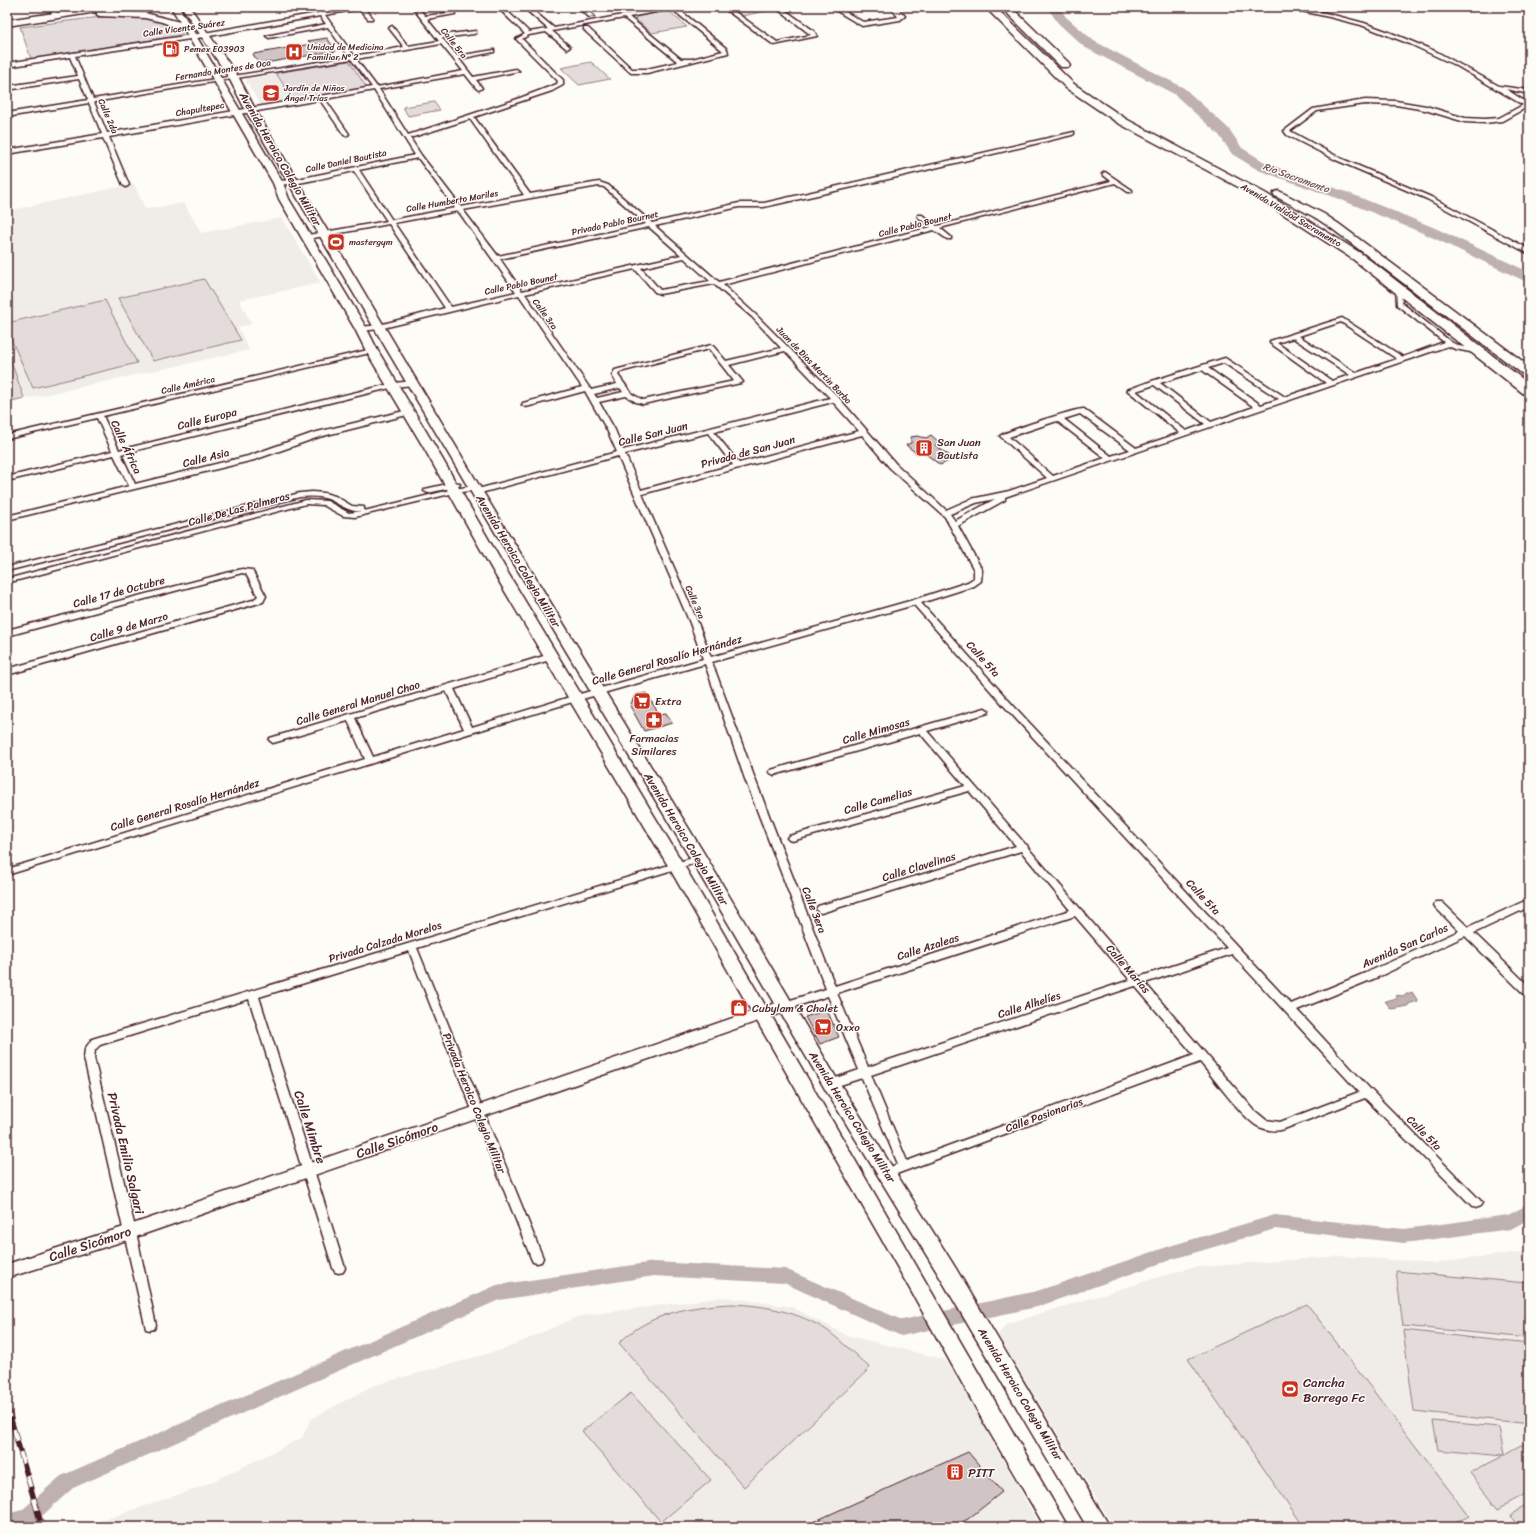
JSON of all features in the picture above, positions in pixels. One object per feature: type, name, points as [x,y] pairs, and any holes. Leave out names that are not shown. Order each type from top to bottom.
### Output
[{"type":"highway","name":"Avenida Vialidad Sacramento","points":[[990,7],[1070,86],[1128,124],[1179,153],[1261,195],[1307,223],[1358,257],[1529,391]]},
{"type":"highway","points":[[1006,7],[1073,73]]},
{"type":"highway","name":"Avenida Vialidad Sacramento","points":[[1087,84],[1116,105],[1320,216],[1404,277],[1529,372]]},
{"type":"main road","points":[[7,23],[110,7]]},
{"type":"main road","points":[[100,13],[147,7]]},
{"type":"main road","name":"Avenida Heroico Colegio Militar","points":[[175,7],[194,33],[234,78],[251,111],[474,488],[699,859],[831,1084],[948,1273],[1099,1527]]},
{"type":"main road","name":"Avenida Heroico Colegio Militar","points":[[186,7],[194,33],[217,80],[278,183],[284,199],[362,329],[372,351],[394,386],[550,657],[676,866],[918,1285],[965,1370],[1057,1527]]},
{"type":"main road","points":[[68,14],[131,13],[151,15],[174,22],[194,33]]},
{"type":"street","points":[[52,7],[56,16]]},
{"type":"street","name":"Calle 3ra","points":[[316,7],[375,88],[419,156],[496,258],[595,401],[611,430],[621,453],[694,623],[707,661]]},
{"type":"street","points":[[362,7],[370,18]]},
{"type":"street","name":"Calle Vicente Suárez","points":[[7,66],[194,33],[321,15],[362,7]]},
{"type":"street","name":"Calle 5ra","points":[[415,7],[479,88]]},
{"type":"street","points":[[500,7],[528,34]]},
{"type":"street","points":[[526,7],[567,47]]},
{"type":"street","points":[[580,7],[591,16]]},
{"type":"street","points":[[636,7],[644,12]]},
{"type":"street","points":[[406,137],[443,127],[550,90],[561,83],[561,81],[519,39],[528,34],[673,7],[726,51],[722,54],[647,71],[631,71],[586,29]]},
{"type":"street","points":[[725,7],[776,44],[814,36],[812,32],[778,7]]},
{"type":"street","points":[[833,7],[858,23],[865,25],[900,18],[902,16],[894,7]]},
{"type":"street","points":[[1286,7],[1336,17],[1394,36],[1471,71],[1528,105],[1504,118],[1485,122],[1465,120],[1426,108],[1396,102],[1361,102],[1315,110],[1287,131],[1289,134],[1338,159],[1429,198],[1529,252]]},
{"type":"street","points":[[424,18],[453,13]]},
{"type":"street","points":[[625,16],[677,60],[684,62]]},
{"type":"street","points":[[269,36],[330,25]]},
{"type":"street","points":[[392,28],[407,48]]},
{"type":"street","name":"Fernando Montes de Oca","points":[[7,115],[407,48],[474,32]]},
{"type":"street","points":[[455,58],[492,51]]},
{"type":"street","name":"Calle 2da","points":[[72,55],[126,185]]},
{"type":"street","points":[[472,79],[516,71]]},
{"type":"street","name":"Chapultepec","points":[[7,152],[235,112],[251,111],[321,97],[466,72]]},
{"type":"street","points":[[7,88],[80,77]]},
{"type":"street","points":[[1498,86],[1529,92]]},
{"type":"street","points":[[321,97],[346,134]]},
{"type":"street","points":[[470,117],[528,196]]},
{"type":"street","name":"Privada Pablo Bournet","points":[[496,258],[738,205],[764,205],[1072,133]]},
{"type":"street","name":"Calle Daniel Bautista","points":[[278,183],[293,182],[419,156]]},
{"type":"street","points":[[355,169],[449,309]]},
{"type":"street","points":[[1105,174],[1130,191]]},
{"type":"street","name":"Calle Pablo Bounet","points":[[637,267],[657,291],[664,292],[717,283],[937,229],[1116,181]]},
{"type":"street","name":"Calle Humberto Mariles","points":[[308,237],[599,184]]},
{"type":"street","name":"Juan de Dios Martin Barba","points":[[599,184],[606,186],[754,316],[835,399],[894,466],[944,513],[954,525],[978,570],[978,579],[971,584]]},
{"type":"street","points":[[920,216],[950,238]]},
{"type":"street","name":"Calle Pablo Bounet","points":[[362,329],[379,327],[449,309],[685,256]]},
{"type":"street","points":[[1398,288],[1399,304],[1457,348],[1480,352]]},
{"type":"street","points":[[1331,383],[1272,342],[1342,320],[1402,359]]},
{"type":"street","points":[[1294,335],[1354,375]]},
{"type":"street","points":[[944,513],[974,501],[1011,493],[1449,343]]},
{"type":"street","points":[[711,347],[724,364],[739,382],[646,402],[637,400],[628,393],[615,374],[618,371],[711,347]]},
{"type":"street","points":[[724,364],[786,349]]},
{"type":"street","name":"Calle América","points":[[7,437],[372,351]]},
{"type":"street","points":[[1185,433],[1131,390],[1225,360],[1284,399]]},
{"type":"street","points":[[1203,367],[1260,408]]},
{"type":"street","points":[[1154,382],[1210,425]]},
{"type":"street","name":"Calle Europa","points":[[7,479],[394,386],[413,383]]},
{"type":"street","points":[[526,405],[588,390],[622,385]]},
{"type":"street","points":[[595,401],[628,393]]},
{"type":"street","name":"Calle San Juan","points":[[474,488],[621,453],[835,399]]},
{"type":"street","points":[[1052,479],[1004,436],[1081,411],[1135,450]]},
{"type":"street","name":"Calle Asia","points":[[7,518],[251,458],[316,435],[408,412]]},
{"type":"street","name":"Calle África","points":[[100,415],[116,452],[134,487]]},
{"type":"street","points":[[1058,418],[1110,459]]},
{"type":"street","points":[[710,431],[737,466]]},
{"type":"street","name":"Privada de San Juan","points":[[638,493],[864,432]]},
{"type":"street","name":"Calle De Las Palmeras","points":[[7,569],[300,495],[321,498],[344,514],[351,516],[452,488],[474,488]]},
{"type":"street","points":[[954,525],[1011,493]]},
{"type":"street","name":"Calle De Las Palmeras","points":[[7,581],[321,498]]},
{"type":"street","points":[[104,544],[109,554]]},
{"type":"street","name":"Calle 9 de Marzo","points":[[7,672],[260,600],[262,596],[249,572],[236,572]]},
{"type":"street","name":"Calle 17 de Octubre","points":[[7,632],[236,572]]},
{"type":"street","name":"Calle General Rosalío Hernández","points":[[7,872],[468,730],[916,602],[971,584]]},
{"type":"street","name":"Calle 5ta","points":[[916,602],[1008,705],[1367,1093],[1476,1203]]},
{"type":"street","name":"Calle General Manuel Chao","points":[[273,740],[550,657]]},
{"type":"street","name":"Calle 3era","points":[[707,661],[750,779],[831,990],[904,1166]]},
{"type":"street","points":[[449,687],[468,730]]},
{"type":"street","name":"Calle Mimosas","points":[[774,772],[985,711]]},
{"type":"street","points":[[350,716],[370,761]]},
{"type":"street","name":"Calle Marías","points":[[922,730],[970,788],[1024,847],[1201,1057],[1250,1113],[1262,1123],[1271,1126],[1280,1126],[1367,1093]]},
{"type":"street","name":"Calle Camelias","points":[[792,838],[970,788]]},
{"type":"street","name":"Calle Clavelinas","points":[[821,909],[1024,847]]},
{"type":"street","name":"Privada Calzada Morelos","points":[[90,1058],[89,1050],[96,1042],[699,859]]},
{"type":"street","name":"Avenida San Carlos","points":[[1290,1009],[1374,974],[1529,903]]},
{"type":"street","points":[[1439,905],[1529,992]]},
{"type":"street","name":"Calle Azaleas","points":[[785,1006],[1078,911]]},
{"type":"street","name":"Privada Heroico Colegio Militar","points":[[412,947],[537,1258]]},
{"type":"street","name":"Calle Alhelíes","points":[[831,1084],[1235,949]]},
{"type":"street","name":"Calle Mimbre","points":[[253,995],[339,1268]]},
{"type":"street","name":"Calle Sicómoro","points":[[7,1271],[130,1232],[785,1006]]},
{"type":"street","name":"Calle Pasionarias","points":[[887,1173],[1201,1057]]},
{"type":"street","name":"Privada Emilio Salgari","points":[[90,1058],[150,1325]]},
{"type":"shaded area","points":[[731,7],[772,7],[775,9],[742,16]]},
{"type":"shaded area","points":[[666,11],[670,12],[687,27],[652,33],[635,19],[636,17]]},
{"type":"shaded area","points":[[118,16],[144,17],[162,21],[170,24],[183,35],[31,59],[20,27],[92,18]]},
{"type":"shaded area","points":[[349,61],[367,88],[294,101],[276,73]]},
{"type":"shaded area","points":[[591,62],[610,79],[579,85],[561,68]]},
{"type":"shaded area","name":"Jardín de Niños Ángel Trías","points":[[276,73],[294,101],[261,106],[245,79]]},
{"type":"shaded area","points":[[434,102],[440,110],[408,116],[403,107]]},
{"type":"shaded area","points":[[134,184],[145,209],[184,203],[201,233],[282,218],[321,283],[239,300],[252,324],[238,327],[249,350],[7,403],[7,211]]},
{"type":"shaded area","points":[[204,279],[241,340],[153,361],[118,298]]},
{"type":"shaded area","points":[[105,300],[137,363],[33,388],[7,330],[7,323]]},
{"type":"shaded area","points":[[7,350],[24,398],[7,402]]},
{"type":"shaded area","points":[[1412,992],[1418,1001],[1408,1004],[1408,1006],[1391,1009],[1385,1001],[1396,998],[1396,995],[1402,996]]},
{"type":"shaded area","points":[[1529,1251],[1529,1527],[1114,1527],[998,1335],[1006,1324],[1189,1268],[1340,1256],[1436,1263]]},
{"type":"shaded area","points":[[1396,1271],[1526,1283],[1529,1300],[1529,1338],[1403,1326]]},
{"type":"shaded area","points":[[724,1297],[792,1307],[846,1335],[946,1360],[1041,1527],[92,1527],[91,1524],[201,1487],[302,1438],[311,1419],[372,1386],[505,1349],[579,1316]]},
{"type":"shaded area","points":[[731,1304],[769,1308],[794,1314],[817,1324],[839,1340],[870,1368],[744,1487],[619,1343],[644,1325],[671,1313],[686,1309]]},
{"type":"shaded area","name":"Cancha Borrego Fc","points":[[1307,1304],[1469,1516],[1448,1527],[1304,1527],[1188,1359]]},
{"type":"shaded area","points":[[1403,1330],[1529,1344],[1529,1424],[1414,1411]]},
{"type":"shaded area","points":[[631,1393],[711,1480],[661,1522],[582,1431]]},
{"type":"shaded area","points":[[1433,1421],[1499,1427],[1504,1456],[1527,1443],[1529,1445],[1529,1492],[1498,1509],[1470,1473],[1503,1456],[1438,1450]]},
{"type":"shaded area","points":[[1529,1504],[1529,1527],[1520,1527],[1510,1515]]},
{"type":"building","name":"Unidad de Medicina Familiar Nº 2","points":[[327,38],[336,51],[259,64],[253,54],[311,44],[308,41]]},
{"type":"building","name":"San Juan Bautista","points":[[931,435],[940,443],[935,445],[954,459],[940,465],[922,451],[916,453],[906,445],[911,443],[911,437],[917,436],[926,438]]},
{"type":"building","points":[[646,693],[659,714],[666,713],[672,723],[644,731],[630,706],[635,695]]},
{"type":"building","name":"Oxxo","points":[[827,1010],[839,1037],[820,1044],[805,1017]]},
{"type":"building","name":"PITT","points":[[968,1452],[1002,1492],[968,1519],[952,1527],[802,1527]]},
{"type":"waterway","name":"Rio Sacramento","points":[[1053,7],[1062,20],[1089,44],[1179,91],[1224,132],[1237,151],[1263,167],[1344,196],[1430,231],[1529,278]]},
{"type":"waterway","points":[[7,1523],[27,1517],[67,1482],[497,1293],[654,1269],[785,1276],[901,1328],[1037,1299],[1173,1252],[1275,1222],[1404,1236],[1511,1222],[1529,1211]]},
{"type":"railway","points":[[7,1406],[42,1527]]},
{"type":"place","name":"Pemex E03903","points":[[171,49]]},
{"type":"place","name":"Unidad de Medicina Familiar Nº 2","points":[[294,52]]},
{"type":"place","name":"Jardín de Niños Ángel Trías","points":[[271,93]]},
{"type":"place","name":"mastergym","points":[[336,242]]},
{"type":"place","name":"San Juan Bautista","points":[[924,448]]},
{"type":"place","name":"Extra","points":[[642,701]]},
{"type":"place","name":"Farmacias Similares","points":[[654,720]]},
{"type":"place","name":"Cubylam & Chalet","points":[[739,1008]]},
{"type":"place","name":"Oxxo","points":[[823,1027]]},
{"type":"place","name":"Cancha Borrego Fc","points":[[1290,1389]]},
{"type":"place","name":"PITT","points":[[955,1472]]}]
